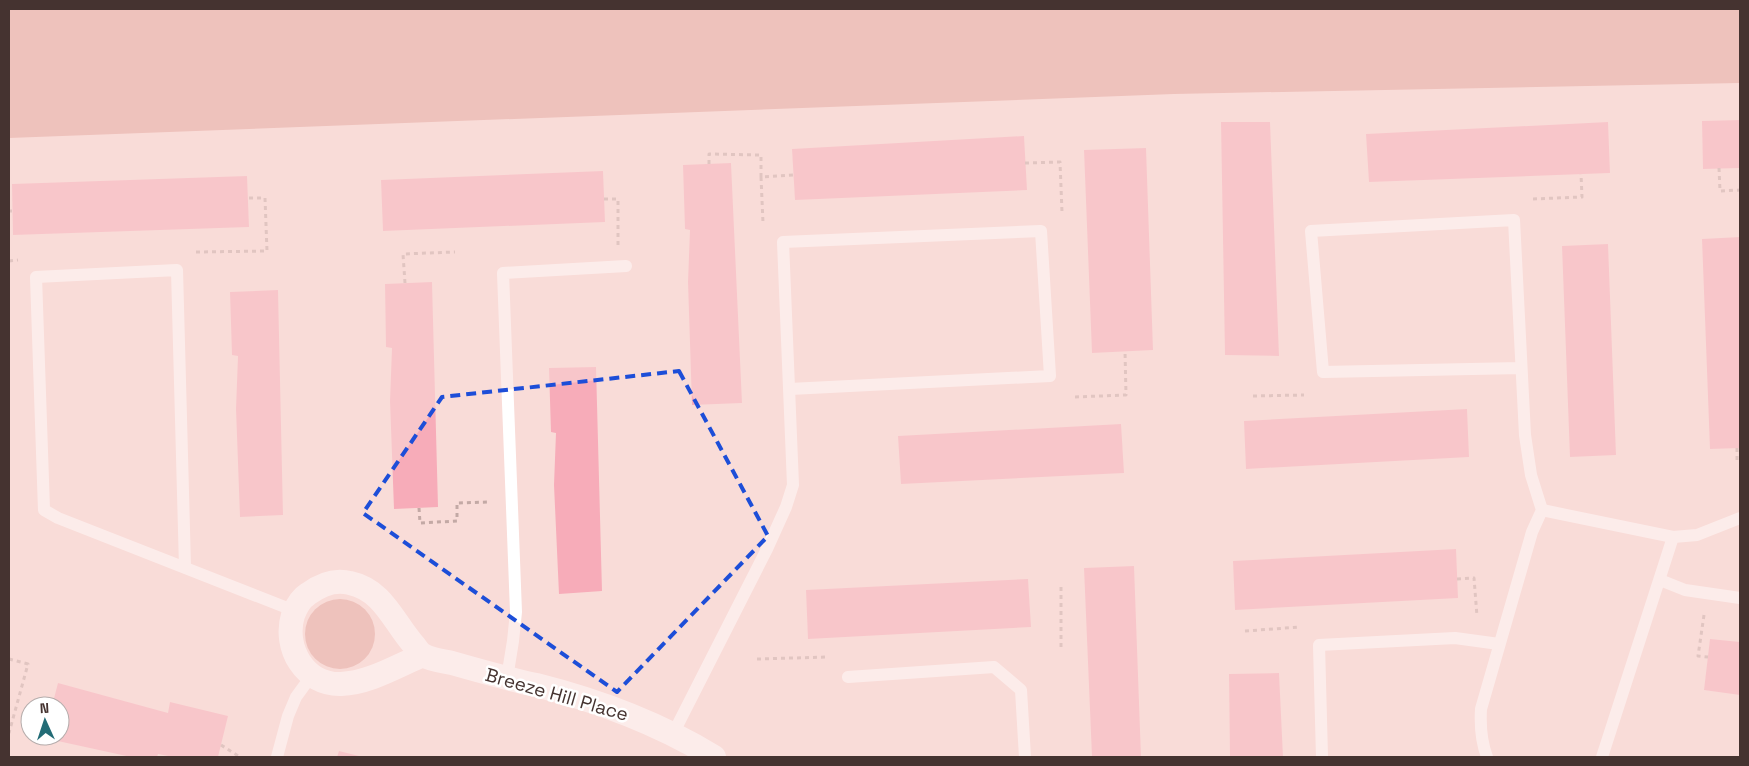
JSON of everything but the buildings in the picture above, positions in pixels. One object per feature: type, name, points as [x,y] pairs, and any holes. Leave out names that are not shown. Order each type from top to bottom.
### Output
[{"type":"street","points":[[332,582],[345,582],[363,586],[377,596],[422,655],[353,682],[341,684],[325,682],[312,675],[299,662],[293,650],[290,636],[291,624],[300,602],[306,594],[319,586],[332,582]]},
{"type":"street","name":"Breeze Hill Place","points":[[422,655],[573,694],[625,712],[682,745],[714,757]]},
{"type":"lane","points":[[1487,757],[1481,742],[1481,709],[1532,532],[1542,510],[1531,475],[1525,435],[1520,368],[1514,220],[1311,231],[1323,372],[1520,368]]},
{"type":"lane","points":[[682,745],[786,507],[793,485],[783,242],[1040,231],[1050,376],[790,389]]},
{"type":"lane","points":[[507,678],[514,641],[516,612],[503,273],[626,266]]},
{"type":"lane","points":[[185,567],[177,270],[36,277],[44,510],[58,518],[295,611]]},
{"type":"lane","points":[[1542,510],[1673,537],[1698,535],[1740,518]]},
{"type":"lane","points":[[1602,757],[1673,537]]},
{"type":"lane","points":[[1660,580],[1685,590],[1740,598]]},
{"type":"lane","points":[[1322,757],[1319,644],[1455,638],[1499,644]]},
{"type":"lane","points":[[848,677],[994,667],[1021,690],[1025,757]]},
{"type":"lane","points":[[277,757],[288,716],[296,697],[312,675]]},
{"type":"path","points":[[709,164],[709,154],[761,154],[763,223]]},
{"type":"path","points":[[1026,163],[1060,162],[1062,212]]},
{"type":"path","points":[[1719,168],[1720,191],[1740,190]]},
{"type":"path","points":[[1533,199],[1582,197],[1581,174]]},
{"type":"path","points":[[761,177],[794,175]]},
{"type":"path","points":[[196,252],[267,251],[265,198],[248,198]]},
{"type":"path","points":[[604,199],[618,199],[618,246]]},
{"type":"path","points":[[405,283],[403,254],[455,252]]},
{"type":"path","points":[[9,261],[18,260]]},
{"type":"path","points":[[1074,397],[1126,395],[1125,351]]},
{"type":"path","points":[[1254,396],[1304,395]]},
{"type":"path","points":[[1737,448],[1737,462],[1740,462]]},
{"type":"path","points":[[420,508],[420,523],[457,521],[457,503],[488,502]]},
{"type":"path","points":[[1457,579],[1474,578],[1476,616]]},
{"type":"path","points":[[1061,587],[1061,647]]},
{"type":"path","points":[[1705,610],[1698,656],[1708,657]]},
{"type":"path","points":[[1244,631],[1300,627]]},
{"type":"path","points":[[757,659],[829,657]]},
{"type":"path","points":[[9,659],[28,664],[9,733]]},
{"type":"path","points":[[221,745],[240,757]]},
{"type":"highlighted area","points":[[679,371],[768,536],[617,692],[363,513],[442,397]]},
{"type":"shaded area","points":[[9,9],[1740,9],[1740,83],[1174,94],[9,138]]},
{"type":"shaded area","points":[[333,599],[347,599],[360,605],[369,614],[375,627],[373,647],[365,659],[347,669],[333,669],[320,663],[311,654],[305,641],[305,627],[311,614],[320,605]]}]
